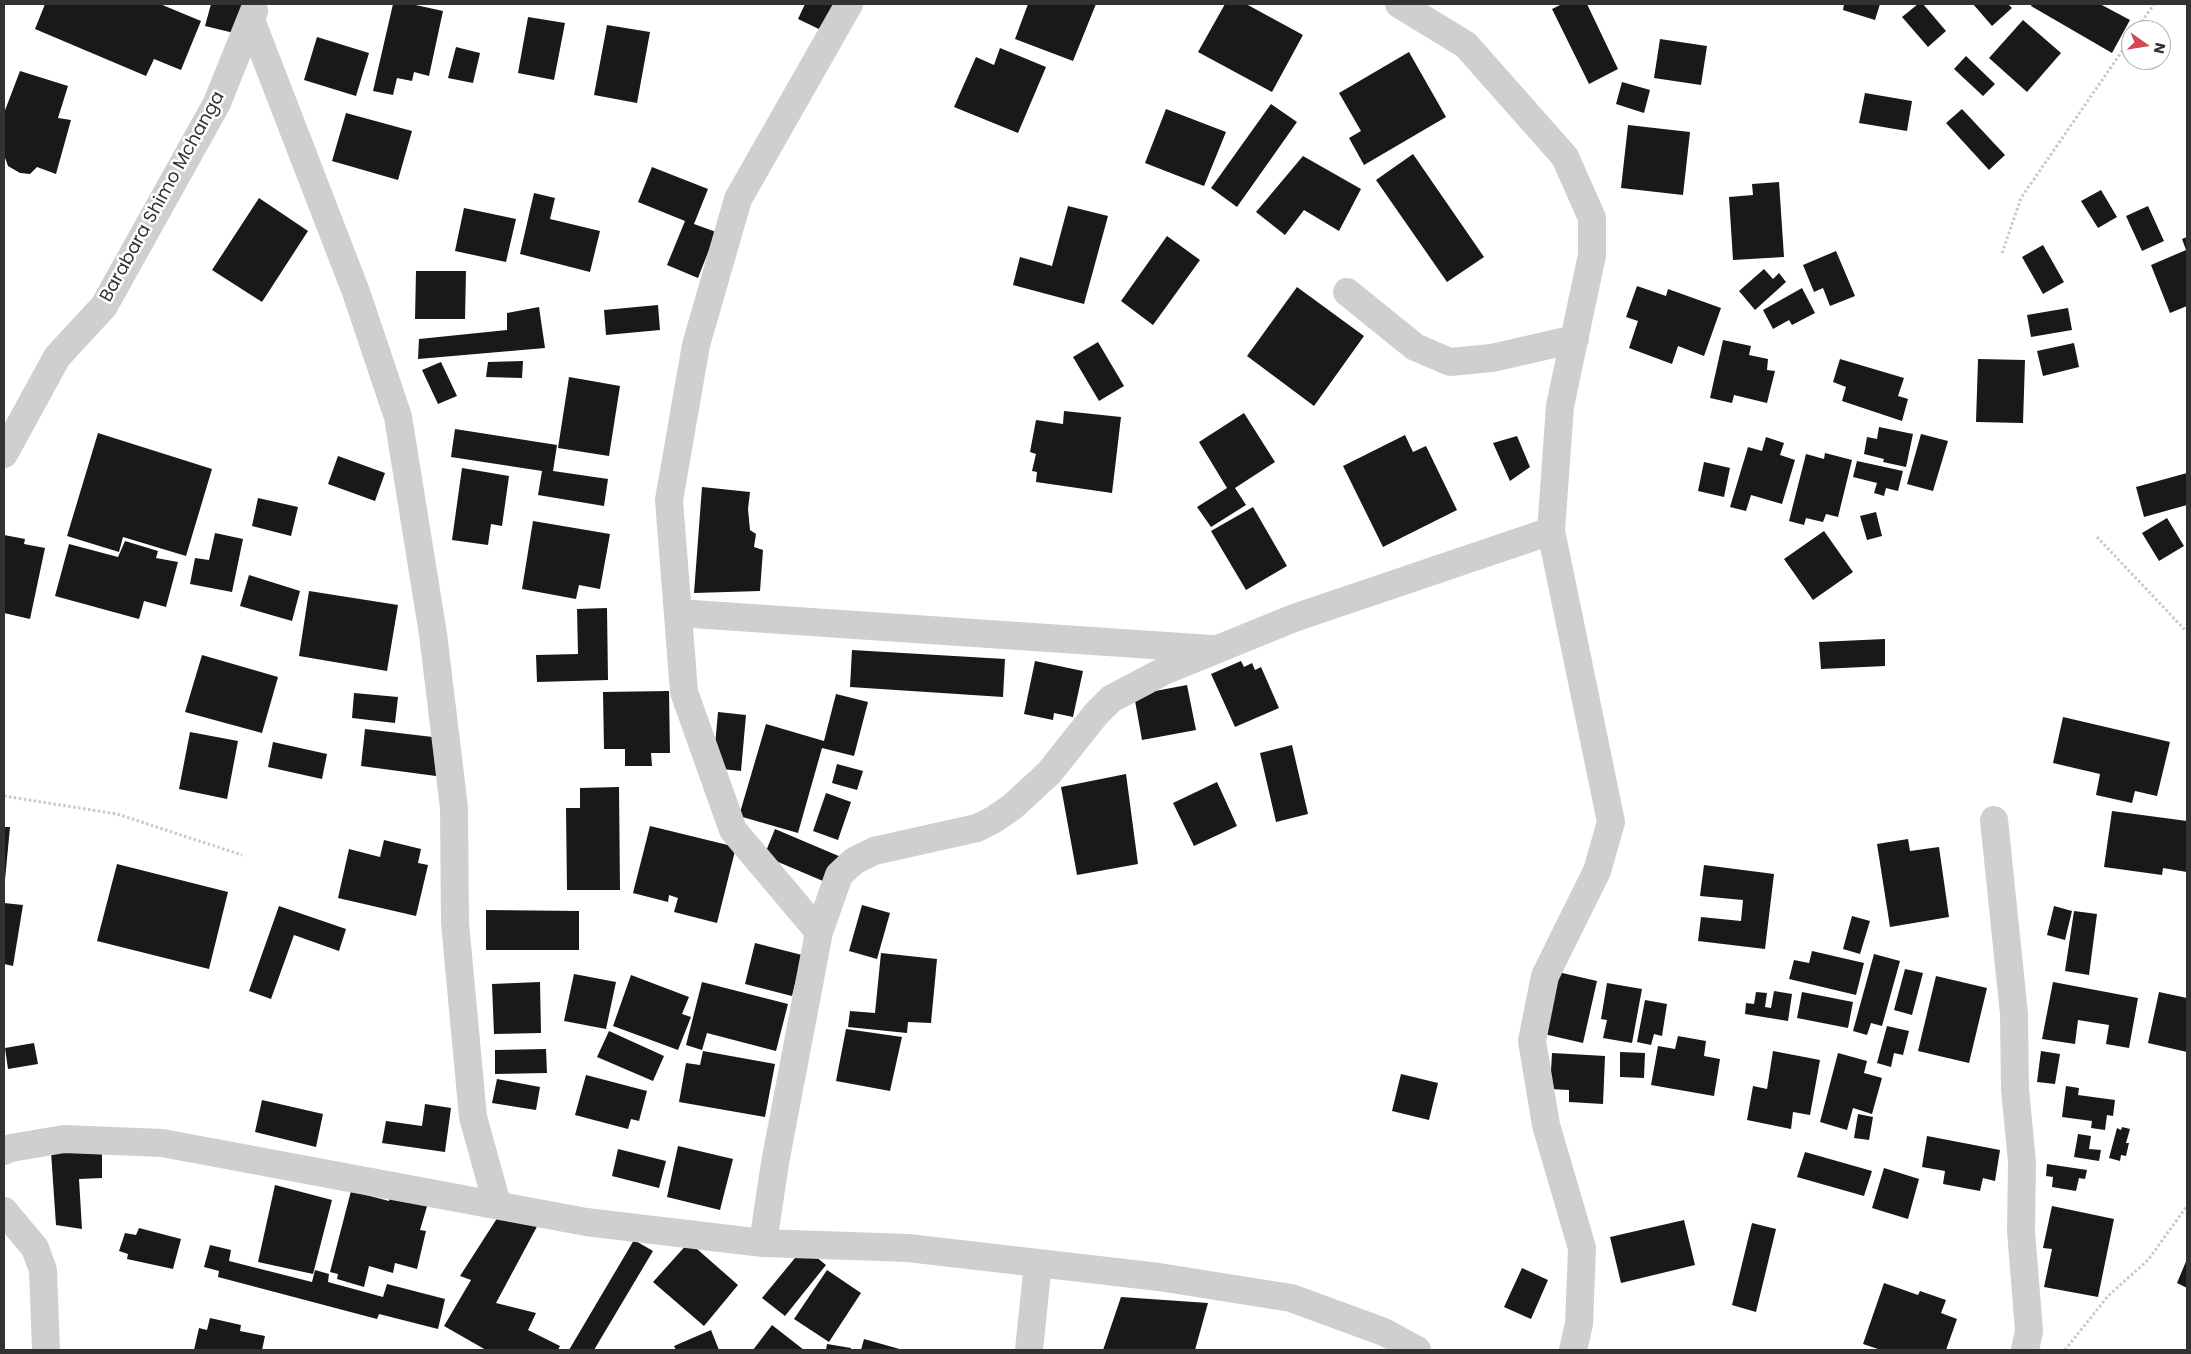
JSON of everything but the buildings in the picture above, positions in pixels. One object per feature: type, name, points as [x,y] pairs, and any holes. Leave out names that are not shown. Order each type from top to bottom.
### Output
[{"type":"street","points":[[819,932],[733,830],[684,692],[669,500],[696,345],[738,199],[849,4]]},
{"type":"street","points":[[1399,4],[1466,45],[1565,157],[1592,218],[1592,255],[1560,406],[1551,531],[1611,822],[1597,871],[1545,976],[1532,1041],[1546,1125],[1582,1248],[1579,1324],[1573,1350]]},
{"type":"street","points":[[254,12],[356,292],[398,417],[432,634],[454,808],[455,923],[473,1117],[497,1204]]},
{"type":"street","name":"Barabara Shimo Mchanga","points":[[4,454],[57,357],[104,306],[217,104],[254,12]]},
{"type":"street","points":[[1347,292],[1415,347],[1450,362],[1492,358],[1574,339]]},
{"type":"street","points":[[763,1243],[774,1163],[819,932],[839,875],[854,861],[874,852],[977,828],[993,820],[1012,807],[1049,773],[1096,714],[1111,699],[1164,672],[1294,618],[1551,531]]},
{"type":"street","points":[[678,613],[1216,650]]},
{"type":"street","points":[[1994,820],[2014,1014],[2015,1089],[2022,1162],[2021,1231],[2029,1331],[2025,1350]]},
{"type":"street","points":[[4,1151],[11,1148],[64,1139],[162,1143],[586,1222],[763,1243],[908,1248],[1159,1277],[1291,1298],[1384,1332],[1417,1350]]},
{"type":"street","points":[[4,1211],[35,1248],[43,1270],[46,1350]]},
{"type":"street","points":[[1029,1350],[1038,1263]]},
{"type":"path","points":[[2143,20],[2154,4]]},
{"type":"path","points":[[2002,253],[2021,198],[2121,53]]},
{"type":"path","points":[[2097,537],[2187,632]]},
{"type":"path","points":[[4,796],[117,814],[242,855]]},
{"type":"path","points":[[2065,1350],[2108,1296],[2148,1260],[2187,1206]]}]
